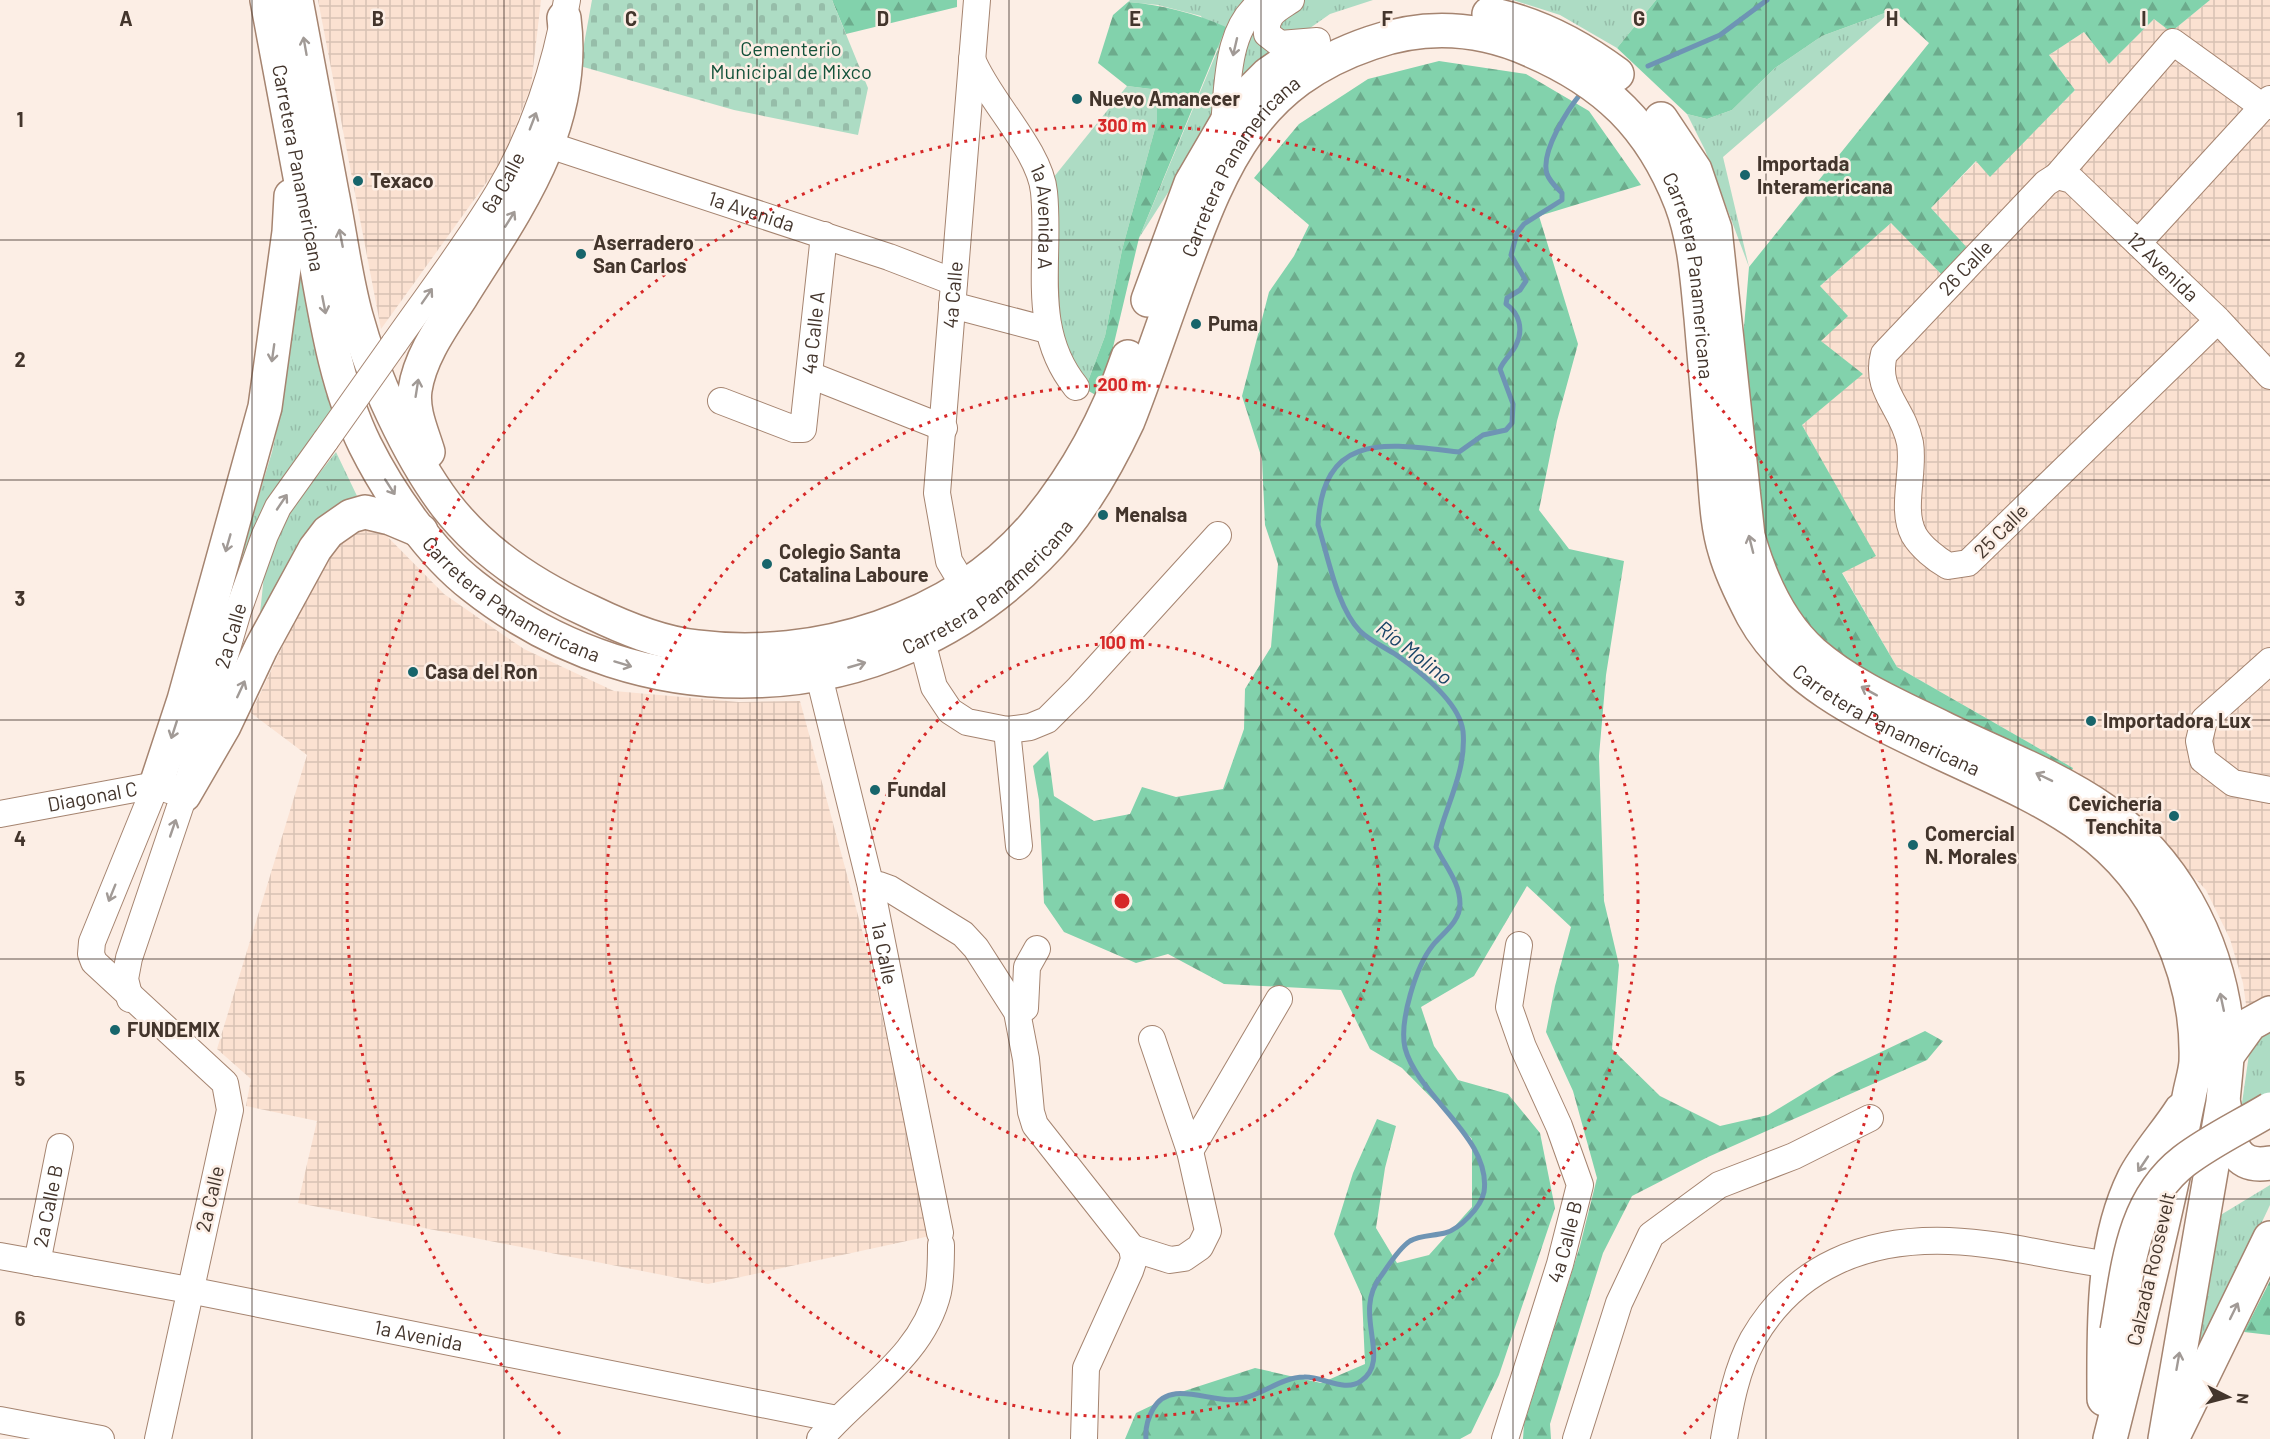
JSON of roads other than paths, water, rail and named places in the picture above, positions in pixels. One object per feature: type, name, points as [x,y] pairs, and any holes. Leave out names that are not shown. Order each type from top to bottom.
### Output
[{"type":"main road","name":"Carretera Panamericana","points":[[267,0],[329,332],[347,396],[364,444],[389,486],[441,556],[472,585],[557,638],[607,660],[643,670],[748,682],[819,676],[874,661],[922,641],[998,593],[1039,557],[1065,526],[1116,448],[1220,174],[1256,119],[1285,89],[1316,67],[1350,50],[1388,37],[1420,32],[1458,31],[1495,35],[1588,78],[1640,128],[1662,158],[1690,229],[1695,261],[1716,495],[1724,548],[1756,622],[1790,662],[1831,696],[1863,716],[2066,816],[2087,830],[2135,877],[2169,932],[2189,993],[2196,1066],[2188,1099]]},
{"type":"main road","name":"Carretera Panamericana","points":[[296,0],[356,317],[397,425],[446,505],[483,545],[526,580],[616,624],[658,639],[696,647],[791,649],[833,641],[891,623],[933,605],[964,586],[1013,547],[1032,527],[1077,469],[1118,387],[1191,183],[1236,106],[1268,74],[1317,41],[1353,25],[1404,12],[1471,10],[1503,16],[1564,40],[1597,59],[1618,75],[1662,120],[1695,170],[1715,229],[1748,536],[1762,579],[1776,608],[1813,653],[1867,691],[2060,785],[2104,810],[2135,836],[2166,871],[2187,900],[2208,945],[2227,1021],[2223,1102]]},
{"type":"main road","points":[[446,505],[416,414],[415,391],[420,370],[450,314],[517,208],[549,145],[562,95],[567,61],[566,9]]},
{"type":"main road","points":[[170,790],[184,700],[266,407],[289,232],[290,128]]},
{"type":"main road","points":[[170,790],[224,726],[261,648],[315,549],[328,532],[351,516],[365,512],[390,518],[421,531]]},
{"type":"main road","points":[[2227,1056],[2250,1024],[2270,1013]]},
{"type":"main road","points":[[2108,1439],[2104,1399],[2104,1313],[2120,1213],[2134,1176],[2188,1099]]},
{"type":"main road","name":"Calzada Roosevelt","points":[[2108,1439],[2154,1265],[2188,1099]]},
{"type":"main road","points":[[2223,1102],[2234,1150],[2239,1158],[2258,1165],[2270,1163]]},
{"type":"main road","name":"Calzada Roosevelt","points":[[2165,1439],[2223,1102]]},
{"type":"main road","points":[[2104,1399],[2134,1238],[2150,1199],[2184,1161],[2270,1109]]},
{"type":"main road","points":[[2172,1439],[2270,1238]]},
{"type":"street","name":"4a Calle","points":[[964,586],[949,561],[937,493],[977,0]]},
{"type":"street","points":[[1224,127],[1229,70],[1238,31],[1252,8],[1265,0]]},
{"type":"street","points":[[1291,0],[1271,13],[1266,22],[1267,34],[1280,44],[1317,41]]},
{"type":"street","name":"6a Calle","points":[[394,344],[498,193],[525,140],[543,95],[566,9]]},
{"type":"street","name":"26 Calle","points":[[1884,354],[2051,180],[2173,42],[2266,103]]},
{"type":"street","name":"1a Avenida A","points":[[972,60],[978,76],[1034,162],[1044,190],[1047,330],[1063,370],[1076,387]]},
{"type":"street","points":[[2138,243],[2266,103]]},
{"type":"street","name":"1a Avenida","points":[[549,145],[824,235],[953,293],[1047,330]]},
{"type":"street","name":"12 Avenida","points":[[2051,180],[2072,180],[2218,320],[2270,376]]},
{"type":"street","name":"4a Calle A","points":[[721,401],[794,429],[803,429],[824,235]]},
{"type":"street","name":"25 Calle","points":[[1884,354],[1880,369],[1881,383],[1903,418],[1910,443],[1910,517],[1914,535],[1936,558],[1947,566],[1955,567],[1968,563],[2218,320]]},
{"type":"street","name":"2a Calle","points":[[158,1439],[230,1110],[229,1096],[225,1083],[130,999],[99,967],[91,954],[92,942],[170,790],[265,535],[278,507],[394,344]]},
{"type":"street","points":[[810,375],[944,428]]},
{"type":"street","points":[[922,641],[934,687],[950,711],[967,722],[1007,730],[1030,728],[1047,720],[1078,689],[1218,535]]},
{"type":"street","points":[[2270,661],[2204,720],[2199,741],[2203,760],[2233,783],[2270,790]]},
{"type":"street","name":"1a Calle","points":[[819,676],[872,887],[940,1239],[938,1292],[926,1321],[908,1353],[837,1419],[820,1439]]},
{"type":"street","points":[[1007,730],[1019,846]]},
{"type":"street","name":"2a Calle","points":[[130,999],[125,979],[129,958],[170,790]]},
{"type":"street","name":"Diagonal C","points":[[0,814],[170,790]]},
{"type":"street","points":[[872,887],[879,885],[890,889],[963,934],[976,948],[1017,1012],[1026,1059],[1030,1112],[1035,1125],[1132,1248],[1134,1259],[1130,1271],[1086,1368],[1084,1439]]},
{"type":"street","name":"4a Calle B","points":[[1505,1439],[1560,1264],[1580,1185],[1559,1126],[1523,1047],[1509,1007],[1519,945]]},
{"type":"street","points":[[1017,1012],[1025,1008],[1027,968],[1037,949]]},
{"type":"street","points":[[99,967],[109,971],[116,970],[129,958]]},
{"type":"street","points":[[1190,1151],[1279,999]]},
{"type":"street","points":[[1132,1248],[1170,1260],[1184,1258],[1200,1247],[1208,1231],[1190,1151],[1152,1039]]},
{"type":"street","points":[[1575,1439],[1619,1303],[1650,1235],[1719,1185],[1794,1156],[1870,1118]]},
{"type":"street","name":"2a Calle B","points":[[37,1263],[60,1147]]},
{"type":"street","points":[[1724,1439],[1734,1387],[1753,1340],[1781,1301],[1812,1272],[1843,1258],[1877,1246],[1904,1241],[1950,1241],[2010,1248],[2111,1265]]},
{"type":"street","name":"1a Avenida","points":[[0,1256],[189,1290],[837,1419]]},
{"type":"street","points":[[0,1420],[101,1439]]},
{"type":"waterway","name":"Río Molino","points":[[1648,66],[1720,35],[1767,0]]},
{"type":"waterway","name":"Río Molino","points":[[1146,1439],[1147,1423],[1153,1409],[1161,1400],[1170,1395],[1181,1393],[1230,1400],[1249,1397],[1296,1378],[1311,1377],[1341,1385],[1361,1381],[1370,1372],[1373,1361],[1370,1305],[1373,1291],[1381,1276],[1410,1241],[1445,1233],[1457,1227],[1474,1211],[1484,1192],[1483,1172],[1477,1154],[1466,1136],[1412,1066],[1405,1048],[1404,1037],[1404,1023],[1410,994],[1421,966],[1433,945],[1454,922],[1459,910],[1458,888],[1436,847],[1462,761],[1463,731],[1454,709],[1426,677],[1360,631],[1352,621],[1339,596],[1318,525],[1323,494],[1332,472],[1346,458],[1364,450],[1385,447],[1459,452],[1483,435],[1506,430],[1512,423],[1513,404],[1500,369],[1516,345],[1520,327],[1514,312],[1506,304],[1507,298],[1520,290],[1526,281],[1511,255],[1517,233],[1524,224],[1562,200],[1562,193],[1551,182],[1547,174],[1548,154],[1563,120],[1582,92]]},
{"type":"place","name":"Nuevo Amanecer","points":[[1077,99]]},
{"type":"place","name":"Importada Interamericana","points":[[1745,175]]},
{"type":"place","name":"Texaco","points":[[358,181]]},
{"type":"place","name":"Aserradero San Carlos","points":[[581,254]]},
{"type":"place","name":"Puma","points":[[1196,324]]},
{"type":"place","name":"Menalsa","points":[[1103,515]]},
{"type":"place","name":"Colegio Santa Catalina Laboure","points":[[767,564]]},
{"type":"place","name":"Casa del Ron","points":[[413,672]]},
{"type":"place","name":"Importadora Lux","points":[[2091,721]]},
{"type":"place","name":"Fundal","points":[[875,790]]},
{"type":"place","name":"Cevichería Tenchita","points":[[2174,816]]},
{"type":"place","name":"Comercial N. Morales","points":[[1913,845]]},
{"type":"place","name":"FUNDEMIX","points":[[115,1030]]},
{"type":"park label","name":"Cementerio Municipal de Mixco","points":[[791,60]]}]
